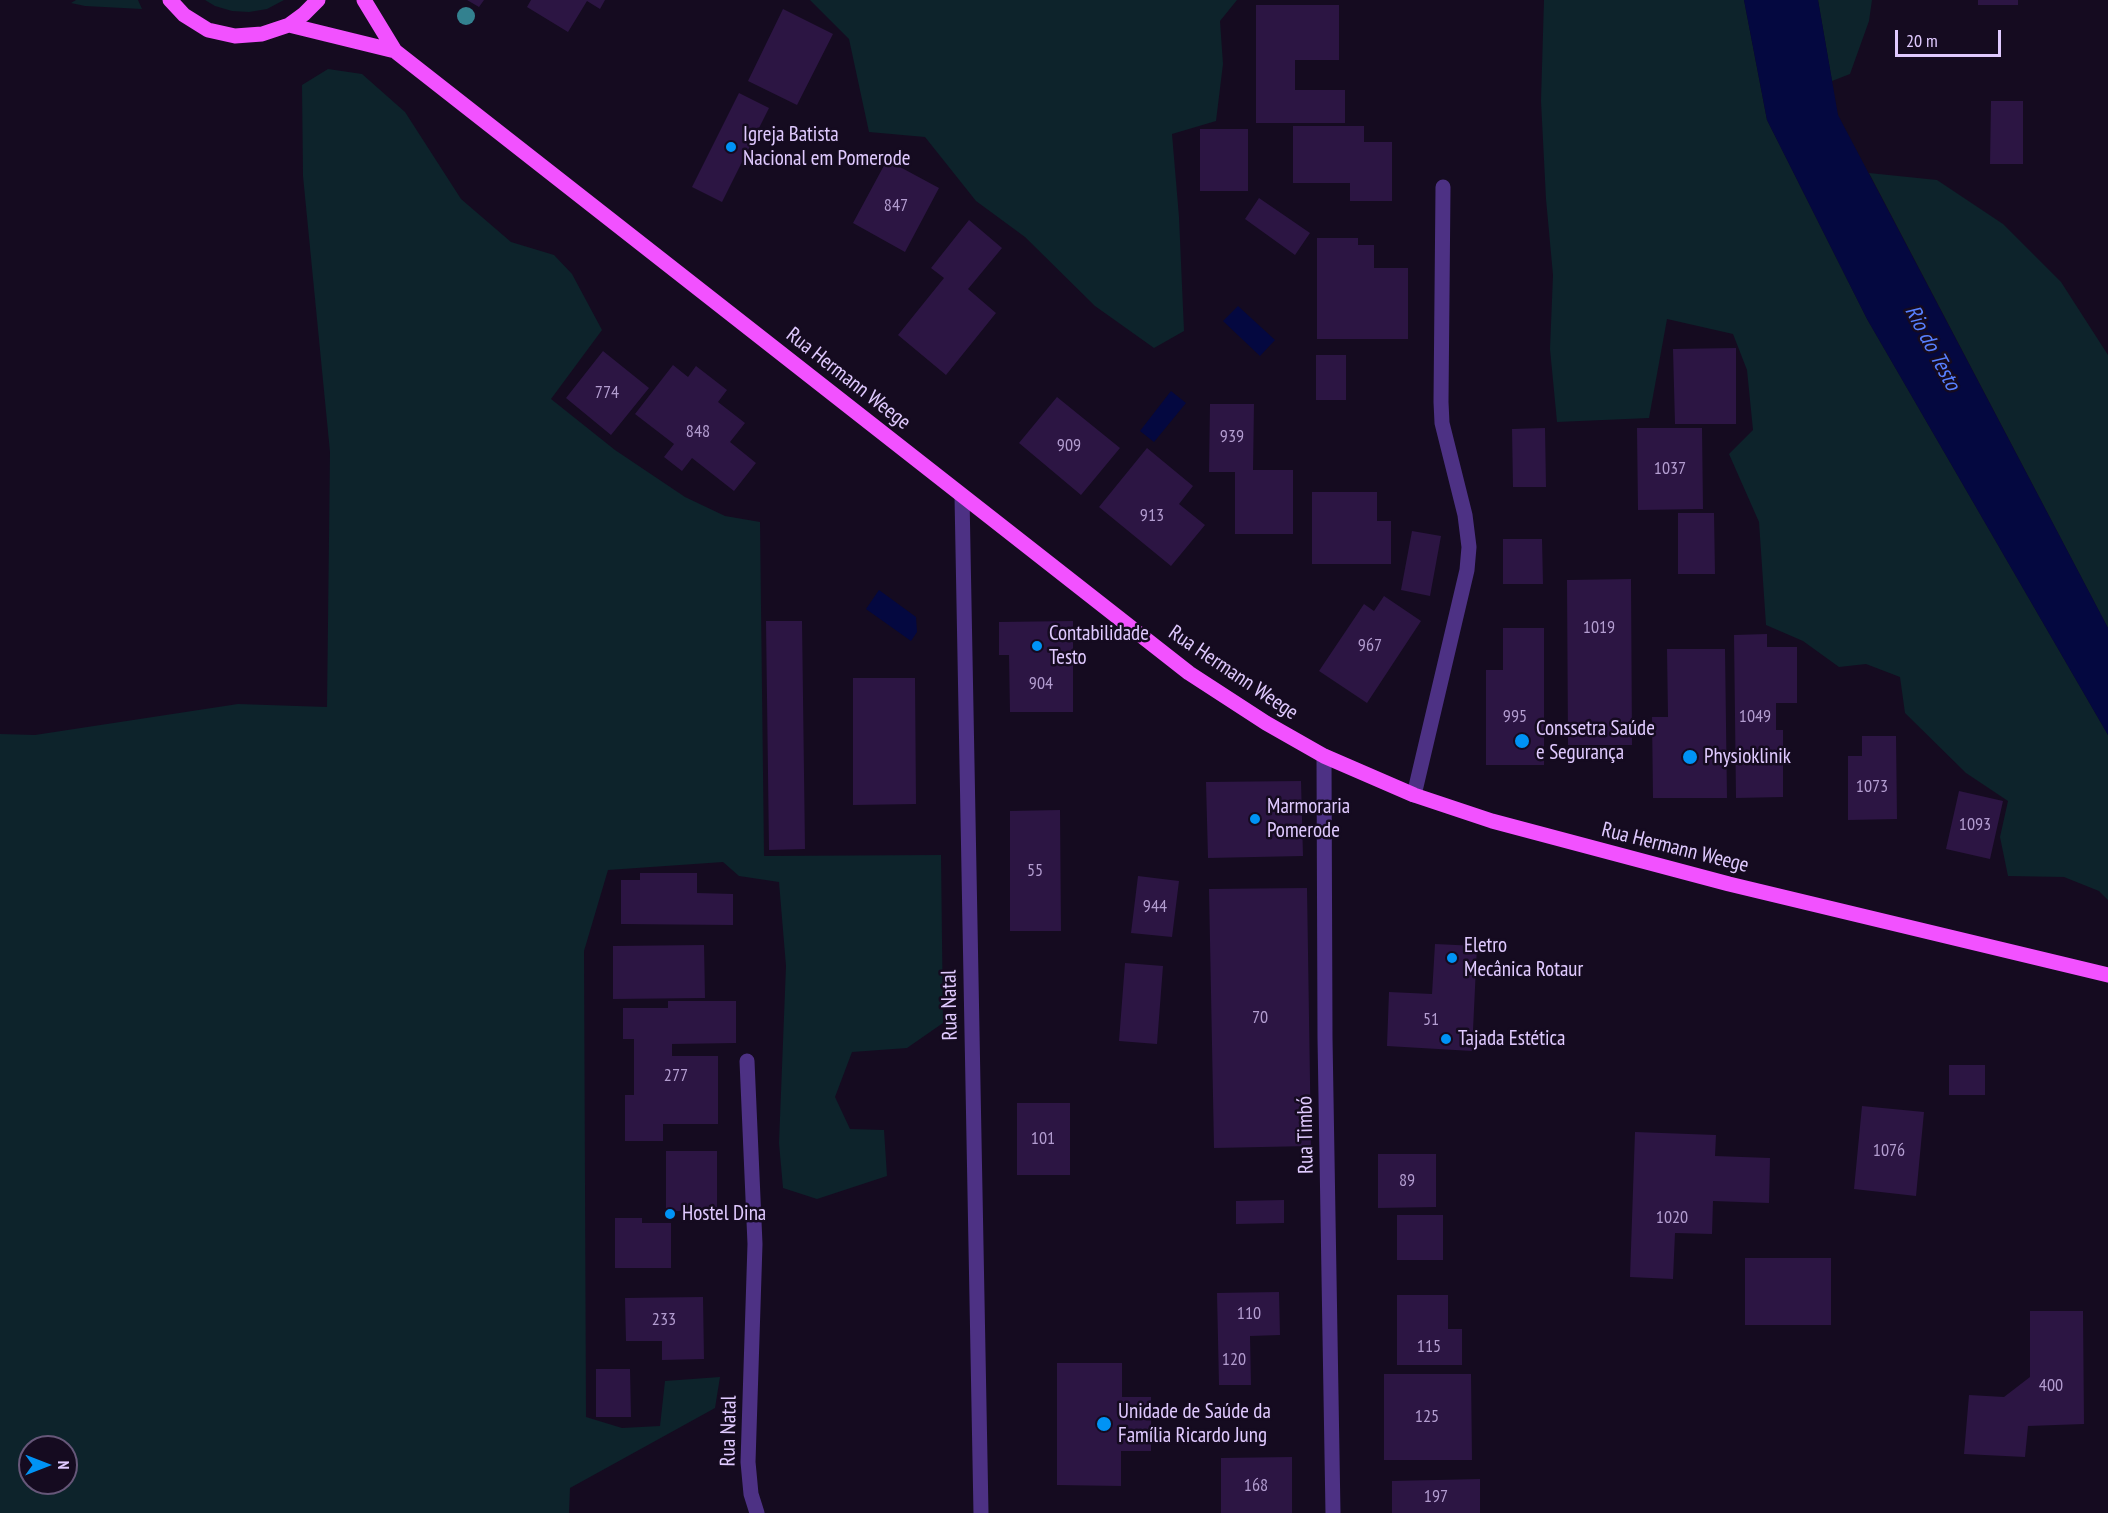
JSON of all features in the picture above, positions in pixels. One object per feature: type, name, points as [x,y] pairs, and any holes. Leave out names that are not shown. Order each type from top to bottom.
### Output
[{"type":"main road","points":[[170,0],[184,15],[208,30],[235,36],[262,34],[289,25],[318,0]]},
{"type":"main road","name":"Rua Hermann Weege","points":[[364,0],[395,51],[1189,673],[1249,713],[1324,756],[1414,795],[1492,821],[1610,853],[2108,975]]},
{"type":"main road","name":"Rua Hermann Weege","points":[[289,25],[395,51]]},
{"type":"street","points":[[1414,795],[1467,570],[1469,548],[1465,515],[1442,423],[1443,187]]},
{"type":"street","name":"Rua Natal","points":[[962,496],[981,1513]]},
{"type":"street","name":"Rua Timbó","points":[[1324,756],[1325,1027],[1333,1513]]},
{"type":"street","name":"Rua Natal","points":[[747,1061],[755,1245],[748,1462],[751,1494],[757,1513]]},
{"type":"shaded area","points":[[76,0],[138,0],[142,9],[85,6],[71,3]]},
{"type":"shaded area","points":[[205,0],[284,0],[267,9],[249,12],[232,11]]},
{"type":"shaded area","points":[[810,0],[1237,0],[1220,21],[1223,64],[1216,121],[1172,134],[1179,217],[1184,331],[1154,348],[1095,306],[1025,237],[976,201],[925,137],[869,132],[849,39]]},
{"type":"shaded area","points":[[1544,0],[1744,0],[1767,120],[1867,319],[2108,735],[2108,900],[2099,891],[2064,877],[2008,876],[2000,837],[2008,801],[1966,773],[1905,713],[1900,677],[1866,664],[1839,667],[1803,641],[1766,625],[1759,522],[1729,454],[1753,430],[1747,370],[1733,334],[1667,319],[1649,418],[1557,422],[1550,349],[1553,275],[1541,101]]},
{"type":"shaded area","points":[[1818,0],[1872,0],[1869,21],[1850,74],[1832,81]]},
{"type":"shaded area","points":[[328,69],[362,74],[405,112],[461,199],[511,242],[554,255],[572,274],[602,330],[551,399],[615,450],[685,497],[725,516],[760,522],[764,856],[941,855],[943,1023],[907,1048],[852,1052],[835,1097],[850,1129],[884,1130],[887,1176],[817,1199],[783,1188],[779,1143],[786,966],[779,882],[739,876],[723,862],[608,870],[584,951],[586,1417],[622,1428],[660,1426],[665,1381],[720,1377],[715,1408],[570,1488],[569,1513],[0,1513],[0,734],[35,735],[238,704],[327,707],[330,452],[303,176],[302,85]]},
{"type":"shaded area","points":[[1869,173],[1937,180],[2003,224],[2061,282],[2108,355],[2108,628]]},
{"type":"water","name":"Rio do Testo","points":[[1744,0],[1818,0],[1838,115],[2108,628],[2108,735],[1867,319],[1767,120]]},
{"type":"water","points":[[1238,306],[1275,340],[1260,356],[1223,321]]},
{"type":"water","points":[[1171,391],[1186,403],[1154,442],[1140,431]]},
{"type":"water","points":[[879,590],[916,617],[917,632],[911,641],[866,609]]},
{"type":"building","points":[[467,0],[484,0],[479,7]]},
{"type":"building","points":[[531,0],[605,0],[600,9],[587,1],[568,32],[527,7]]},
{"type":"building","points":[[1978,0],[2018,0],[2018,5],[1978,5]]},
{"type":"building","points":[[1256,5],[1339,5],[1339,60],[1295,60],[1295,90],[1345,90],[1345,123],[1256,123]]},
{"type":"building","points":[[783,9],[833,34],[797,105],[748,81]]},
{"type":"building","name":"Igreja Batista Nacional em Pomerode","points":[[739,93],[769,108],[722,202],[692,187]]},
{"type":"building","points":[[1991,101],[2023,101],[2023,164],[1990,164]]},
{"type":"building","points":[[1293,126],[1364,126],[1364,142],[1392,142],[1392,201],[1350,201],[1350,183],[1293,183]]},
{"type":"building","points":[[1200,129],[1248,129],[1248,191],[1200,191]]},
{"type":"building","points":[[887,160],[939,188],[905,252],[853,223]]},
{"type":"building","points":[[1259,198],[1310,233],[1295,255],[1245,219]]},
{"type":"building","points":[[969,220],[1002,248],[968,289],[996,313],[946,375],[898,335],[944,278],[931,268]]},
{"type":"building","points":[[1317,238],[1358,238],[1358,245],[1374,245],[1374,268],[1408,268],[1408,339],[1317,339]]},
{"type":"building","points":[[1736,348],[1736,424],[1675,424],[1673,349]]},
{"type":"building","points":[[603,351],[649,388],[611,435],[566,398]]},
{"type":"building","points":[[1316,355],[1346,355],[1346,400],[1316,400]]},
{"type":"building","points":[[673,365],[688,377],[696,366],[727,390],[718,402],[745,423],[730,442],[756,463],[734,491],[692,458],[682,471],[664,457],[674,444],[635,414]]},
{"type":"building","points":[[1057,397],[1120,448],[1081,495],[1019,443]]},
{"type":"building","points":[[1210,404],[1254,404],[1253,470],[1293,470],[1293,534],[1235,534],[1235,472],[1209,472]]},
{"type":"building","points":[[1545,428],[1546,487],[1513,487],[1512,429]]},
{"type":"building","points":[[1637,428],[1702,428],[1703,509],[1638,510]]},
{"type":"building","points":[[1147,448],[1193,486],[1179,504],[1205,525],[1171,566],[1099,507]]},
{"type":"building","points":[[1312,492],[1377,492],[1377,521],[1391,521],[1391,564],[1312,564]]},
{"type":"building","points":[[1678,513],[1714,513],[1715,574],[1678,574]]},
{"type":"building","points":[[1412,531],[1441,536],[1430,596],[1401,590]]},
{"type":"building","points":[[1503,539],[1542,539],[1543,584],[1503,584]]},
{"type":"building","points":[[1631,579],[1632,745],[1568,745],[1567,580]]},
{"type":"building","points":[[1384,596],[1421,621],[1367,703],[1319,671],[1364,604],[1374,611]]},
{"type":"building","points":[[766,621],[802,621],[805,849],[769,850]]},
{"type":"building","points":[[1073,621],[1073,712],[1010,712],[1009,655],[999,655],[999,622]]},
{"type":"building","points":[[1503,628],[1544,628],[1544,765],[1486,765],[1486,670],[1503,670]]},
{"type":"building","points":[[1767,634],[1767,647],[1797,647],[1797,703],[1776,703],[1776,730],[1783,730],[1783,797],[1736,798],[1734,635]]},
{"type":"building","name":"Physioklinik","points":[[1667,649],[1725,649],[1727,798],[1653,798],[1652,717],[1668,717]]},
{"type":"building","points":[[853,678],[915,678],[916,804],[853,805]]},
{"type":"building","points":[[1862,736],[1896,736],[1897,819],[1848,820],[1848,756],[1862,756]]},
{"type":"building","name":"Marmoraria Pomerode","points":[[1301,781],[1303,856],[1208,858],[1206,782]]},
{"type":"building","points":[[1959,791],[2003,801],[1990,859],[1946,849]]},
{"type":"building","points":[[1060,810],[1061,931],[1010,931],[1010,811]]},
{"type":"building","points":[[640,873],[697,873],[697,893],[733,894],[733,925],[621,924],[621,880],[640,880]]},
{"type":"building","points":[[1138,876],[1179,881],[1172,937],[1131,933]]},
{"type":"building","points":[[1307,888],[1311,1146],[1214,1148],[1209,889]]},
{"type":"building","points":[[1435,944],[1477,946],[1472,1051],[1387,1046],[1389,992],[1432,994]]},
{"type":"building","points":[[704,945],[705,998],[613,999],[613,946]]},
{"type":"building","points":[[1125,963],[1163,966],[1157,1044],[1119,1041]]},
{"type":"building","points":[[668,1001],[736,1001],[736,1043],[672,1044],[672,1056],[718,1056],[718,1124],[663,1124],[663,1141],[625,1141],[625,1095],[634,1095],[634,1039],[623,1039],[623,1008],[668,1008]]},
{"type":"building","points":[[1949,1065],[1985,1065],[1985,1095],[1949,1095]]},
{"type":"building","points":[[1017,1103],[1070,1103],[1070,1175],[1017,1175]]},
{"type":"building","points":[[1862,1106],[1924,1112],[1916,1196],[1854,1189]]},
{"type":"building","points":[[1635,1132],[1716,1135],[1715,1156],[1770,1158],[1769,1203],[1713,1201],[1712,1234],[1675,1233],[1673,1279],[1630,1277]]},
{"type":"building","points":[[666,1151],[717,1151],[717,1211],[666,1211]]},
{"type":"building","points":[[1378,1154],[1436,1154],[1436,1207],[1378,1208]]},
{"type":"building","points":[[1284,1200],[1284,1223],[1236,1224],[1236,1201]]},
{"type":"building","points":[[1397,1215],[1443,1215],[1443,1260],[1397,1260]]},
{"type":"building","points":[[615,1218],[642,1218],[642,1223],[671,1223],[671,1268],[615,1268]]},
{"type":"building","points":[[1745,1258],[1831,1258],[1831,1325],[1745,1325]]},
{"type":"building","points":[[1279,1292],[1280,1335],[1250,1336],[1251,1385],[1219,1385],[1217,1293]]},
{"type":"building","points":[[1397,1295],[1448,1295],[1448,1329],[1462,1329],[1462,1365],[1397,1365]]},
{"type":"building","points":[[703,1297],[704,1359],[662,1360],[662,1341],[626,1341],[625,1298]]},
{"type":"building","points":[[2030,1311],[2083,1311],[2084,1424],[2028,1426],[2025,1457],[1964,1454],[1969,1395],[2004,1397],[2030,1377]]},
{"type":"building","name":"Unidade de Saúde da Família Ricardo Jung","points":[[1057,1363],[1122,1363],[1122,1397],[1151,1397],[1151,1451],[1121,1451],[1121,1486],[1057,1485]]},
{"type":"building","points":[[596,1369],[630,1369],[631,1417],[596,1417]]},
{"type":"building","points":[[1384,1374],[1471,1374],[1472,1460],[1384,1460]]},
{"type":"building","points":[[1292,1457],[1292,1513],[1221,1513],[1221,1458]]},
{"type":"building","points":[[1480,1479],[1480,1513],[1392,1513],[1392,1481]]},
{"type":"place","name":"Igreja Batista Nacional em Pomerode","points":[[731,147]]},
{"type":"place","name":"Contabilidade Testo","points":[[1037,646]]},
{"type":"place","name":"Conssetra Saúde e Segurança","points":[[1522,741]]},
{"type":"place","name":"Physioklinik","points":[[1690,757]]},
{"type":"place","name":"Marmoraria Pomerode","points":[[1255,819]]},
{"type":"place","name":"Eletro Mecânica Rotaur","points":[[1452,958]]},
{"type":"place","name":"Tajada Estética","points":[[1446,1039]]},
{"type":"place","name":"Hostel Dina","points":[[670,1214]]},
{"type":"place","name":"Unidade de Saúde da Família Ricardo Jung","points":[[1104,1424]]}]
